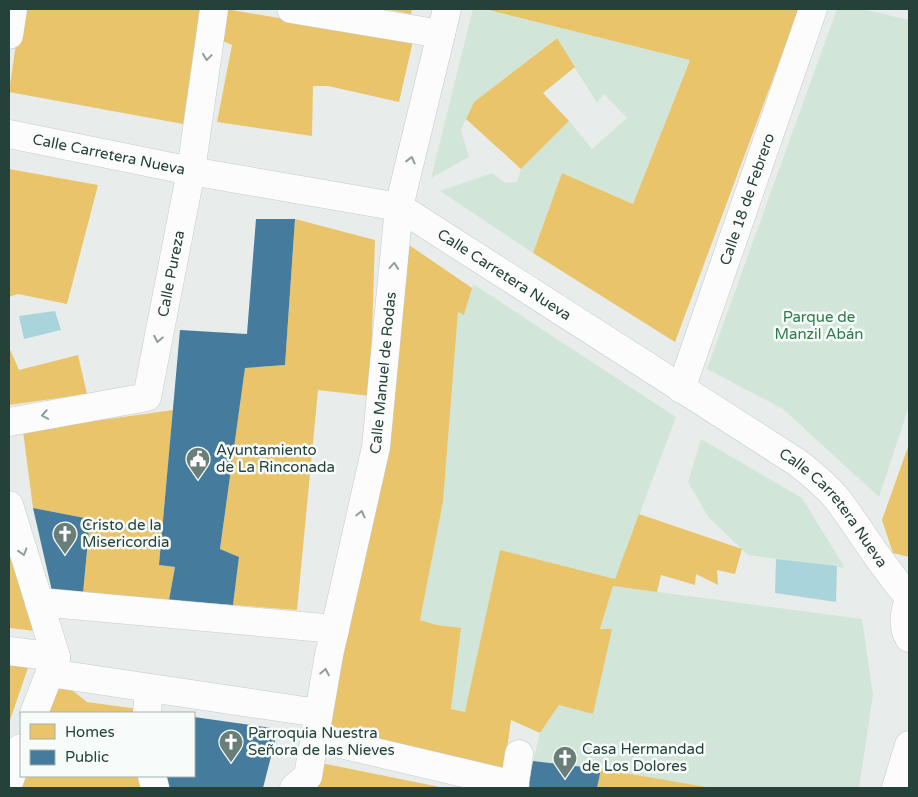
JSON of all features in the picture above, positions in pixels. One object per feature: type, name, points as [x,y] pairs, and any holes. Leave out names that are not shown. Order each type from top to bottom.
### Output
[{"type":"street","points":[[9,35],[13,9]]},
{"type":"street","name":"Calle Pureza","points":[[9,422],[147,397],[191,171],[214,9]]},
{"type":"street","points":[[291,9],[444,21]]},
{"type":"street","name":"Calle 18 de Febrero","points":[[681,389],[813,9]]},
{"type":"street","name":"Calle Manuel de Rodas","points":[[294,788],[308,776],[335,629],[376,447],[399,207],[444,21]]},
{"type":"street","name":"Calle Carretera Nueva","points":[[9,134],[191,171],[399,207],[791,458],[817,478],[837,499],[878,561],[909,599]]},
{"type":"street","points":[[9,505],[39,602],[53,665],[34,712]]},
{"type":"street","points":[[909,599],[905,610],[904,622],[909,638]]},
{"type":"street","points":[[39,602],[335,629]]},
{"type":"street","points":[[9,651],[53,665],[148,701],[316,725],[515,787],[519,754]]},
{"type":"street","points":[[896,788],[909,745]]},
{"type":"street","points":[[9,782],[20,751]]},
{"type":"green space","points":[[473,9],[481,9],[690,60],[633,204],[562,173],[533,253],[440,191],[492,173],[505,183],[517,182],[521,169],[569,121],[592,149],[627,118],[604,94],[597,103],[556,38],[474,102],[461,130],[469,157],[431,178]]},
{"type":"green space","name":"Parque de Manzil Abán","points":[[837,9],[862,9],[909,20],[909,406],[879,497],[783,409],[707,369]]},
{"type":"green space","points":[[473,284],[676,417],[615,579],[465,712],[451,709],[461,629],[420,620],[443,502],[458,312],[464,315]]},
{"type":"green space","points":[[701,439],[802,498],[845,568],[748,555],[709,518],[688,482]]},
{"type":"green space","points":[[613,586],[862,619],[873,695],[859,788],[709,788],[601,769],[533,761],[540,733],[559,705],[593,714],[611,629],[600,629]]},
{"type":"water","points":[[55,311],[61,330],[24,339],[19,316]]},
{"type":"water","points":[[776,559],[837,566],[836,602],[775,593]]},
{"type":"building: Homes","points":[[21,9],[201,9],[183,124],[9,92]]},
{"type":"building: Homes","points":[[226,9],[413,41],[399,102],[328,86],[313,86],[312,136],[217,122],[232,45],[223,41]]},
{"type":"building: Homes","points":[[384,9],[412,9],[411,14]]},
{"type":"building: Homes","points":[[484,9],[799,9],[675,342],[533,253],[562,173],[633,204],[690,60]]},
{"type":"building: Homes","points":[[557,38],[575,67],[543,93],[569,121],[521,169],[466,119],[474,102]]},
{"type":"building: Homes","points":[[9,169],[98,185],[67,304],[18,294],[9,297]]},
{"type":"building: Homes","points":[[295,219],[375,240],[370,396],[318,390],[297,610],[233,605],[239,557],[220,549],[245,368],[285,365]]},
{"type":"building: Homes","points":[[409,245],[472,288],[464,315],[458,312],[443,502],[420,620],[437,625],[461,628],[451,709],[465,712],[500,550],[615,579],[639,514],[742,549],[735,574],[717,570],[718,585],[696,574],[695,585],[661,575],[657,592],[613,586],[600,629],[612,629],[593,714],[559,705],[540,733],[511,720],[504,771],[327,725]]},
{"type":"building: Homes","points":[[9,347],[19,370],[78,355],[87,394],[9,405]]},
{"type":"building: Homes","points":[[173,410],[159,565],[175,567],[169,600],[83,593],[90,519],[33,508],[23,431]]},
{"type":"building: Homes","points":[[909,444],[909,557],[893,553],[882,520]]},
{"type":"building: Homes","points":[[9,530],[35,631],[9,628]]},
{"type":"building: Homes","points":[[9,658],[31,659],[9,723]]},
{"type":"building: Homes","points":[[63,683],[87,702],[138,709],[138,712],[45,712],[56,685]]},
{"type":"building: Homes","points":[[316,762],[440,787],[306,788]]},
{"type":"building: Homes","points":[[601,769],[706,787],[706,788],[597,788]]},
{"type":"building: Homes","points":[[22,777],[148,777],[152,788],[17,788]]},
{"type":"building: Public","name":"Ayuntamiento de La Rinconada","points":[[256,219],[295,219],[285,365],[245,368],[220,549],[239,557],[233,605],[169,600],[175,567],[159,565],[180,330],[247,334]]},
{"type":"building: Public","name":"Cristo de la Misericordia","points":[[33,508],[90,519],[83,593],[52,591]]},
{"type":"building: Public","name":"Parroquia Nuestra Señora de las Nieves","points":[[195,717],[278,729],[263,788],[163,788],[159,777],[195,777]]},
{"type":"building: Public","name":"Casa Hermandad de Los Dolores","points":[[533,761],[601,769],[597,788],[528,788]]},
{"type":"place","name":"Ayuntamiento de La Rinconada","points":[[198,480]]},
{"type":"place","name":"Cristo de la Misericordia","points":[[65,555]]},
{"type":"place","name":"Parroquia Nuestra Señora de las Nieves","points":[[231,763]]},
{"type":"place","name":"Casa Hermandad de Los Dolores","points":[[565,779]]}]
